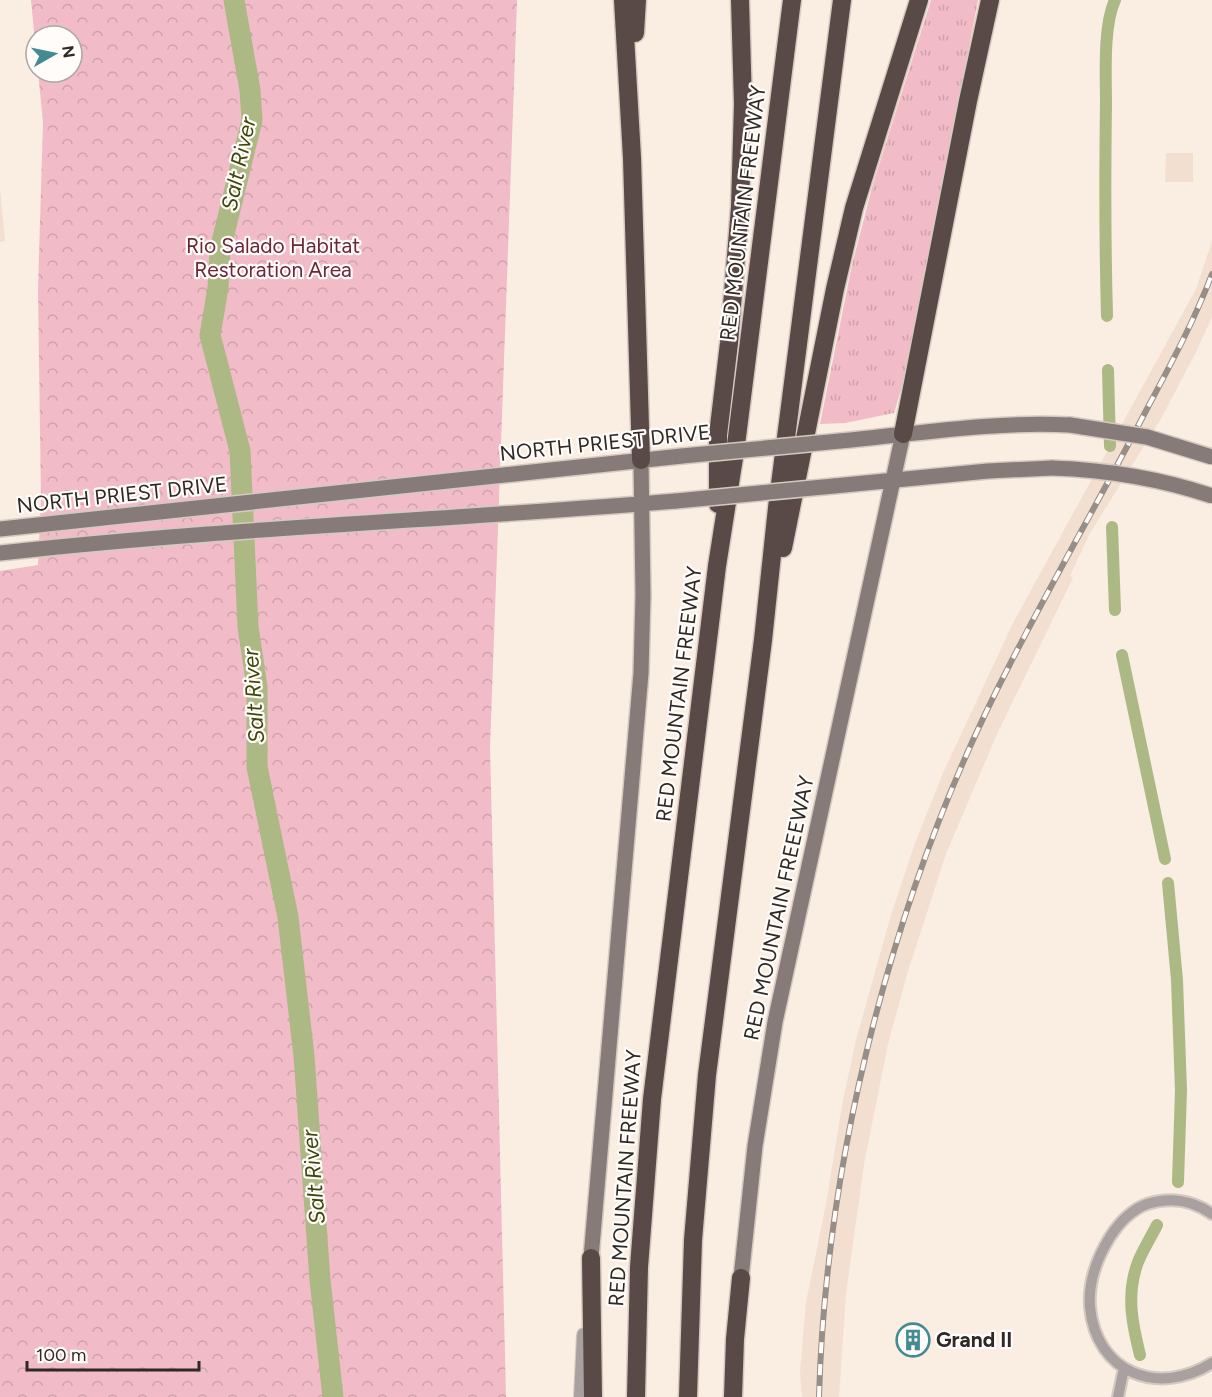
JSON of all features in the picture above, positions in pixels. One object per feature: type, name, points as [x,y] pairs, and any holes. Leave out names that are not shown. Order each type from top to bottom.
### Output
[{"type":"highway","points":[[623,0],[632,158],[641,460]]},
{"type":"highway","points":[[632,158],[637,0]]},
{"type":"highway","points":[[717,566],[718,435],[733,298],[741,187],[743,93],[740,0]]},
{"type":"highway","name":"RED MOUNTAIN FREEWAY","points":[[636,1397],[641,1236],[652,1099],[717,566],[736,445],[792,0]]},
{"type":"highway","points":[[688,1397],[691,1282],[703,1117],[842,0]]},
{"type":"highway","points":[[763,640],[792,508],[835,289],[854,208],[919,0]]},
{"type":"highway","points":[[968,101],[983,0]]},
{"type":"highway","points":[[903,434],[990,0]]},
{"type":"highway","points":[[591,1258],[593,1397]]},
{"type":"highway","points":[[733,1397],[735,1339],[741,1278]]},
{"type":"main road","name":"NORTH PRIEST DRIVE","points":[[0,529],[543,470],[1004,424],[1070,425],[1148,437],[1212,457]]},
{"type":"main road","name":"RED MOUNTAIN FREEEWAY","points":[[741,1278],[757,1136],[775,1022],[903,434]]},
{"type":"main road","points":[[591,1258],[641,673],[644,595],[641,460]]},
{"type":"main road","points":[[0,552],[291,527],[543,512],[988,471],[1052,468],[1093,469],[1130,474],[1168,482],[1212,496]]},
{"type":"street","points":[[1212,1215],[1197,1204],[1176,1200],[1162,1200],[1139,1207],[1121,1222],[1098,1257],[1093,1275],[1090,1306],[1097,1334],[1110,1358],[1123,1373],[1138,1383],[1160,1387],[1185,1382],[1212,1363]]},
{"type":"street","points":[[581,1397],[591,1258]]},
{"type":"street","name":"RED MOUNTAIN FREEEWAY","points":[[741,1278],[741,1397]]},
{"type":"street","points":[[1118,1397],[1123,1373]]},
{"type":"shaded area","points":[[1166,153],[1193,153],[1193,182],[1165,182]]},
{"type":"shaded area","points":[[0,188],[5,241],[0,242]]},
{"type":"shaded area","points":[[1212,241],[1212,317],[1162,417],[1089,535],[1070,576],[1073,578],[997,734],[946,854],[908,971],[888,1044],[864,1164],[846,1294],[839,1397],[802,1397],[800,1372],[806,1302],[826,1204],[843,1100],[856,1040],[891,915],[915,843],[943,773],[1013,623],[1196,289]]},
{"type":"green space","name":"Rio Salado Habitat Restoration Area","points":[[31,0],[517,0],[490,748],[506,1397],[0,1397],[0,571],[38,565],[41,500],[38,290],[43,122],[39,84],[84,84],[84,24],[33,24]]},
{"type":"green space","points":[[931,0],[978,0],[909,363],[894,413],[845,423],[820,424],[852,265],[873,184]]},
{"type":"waterway","name":"Salt River","points":[[234,0],[250,90],[252,120],[220,250],[218,288],[210,335],[240,451],[248,627],[257,687],[257,767],[288,917],[304,1056],[320,1280],[333,1397]]},
{"type":"waterway","points":[[1107,316],[1106,51],[1111,11],[1115,0]]},
{"type":"waterway","points":[[1108,370],[1110,446]]},
{"type":"waterway","points":[[1112,527],[1115,610]]},
{"type":"waterway","points":[[1122,655],[1165,859]]},
{"type":"waterway","points":[[1168,883],[1177,980],[1181,1090],[1178,1182]]},
{"type":"waterway","points":[[1140,1355],[1133,1320],[1132,1286],[1138,1262],[1157,1225]]},
{"type":"railway","points":[[819,1397],[825,1304],[836,1210],[852,1115],[874,1021],[901,928],[933,838],[969,750],[1009,666],[1175,357],[1212,274]]},
{"type":"place","name":"Grand II","points":[[913,1340]]}]
